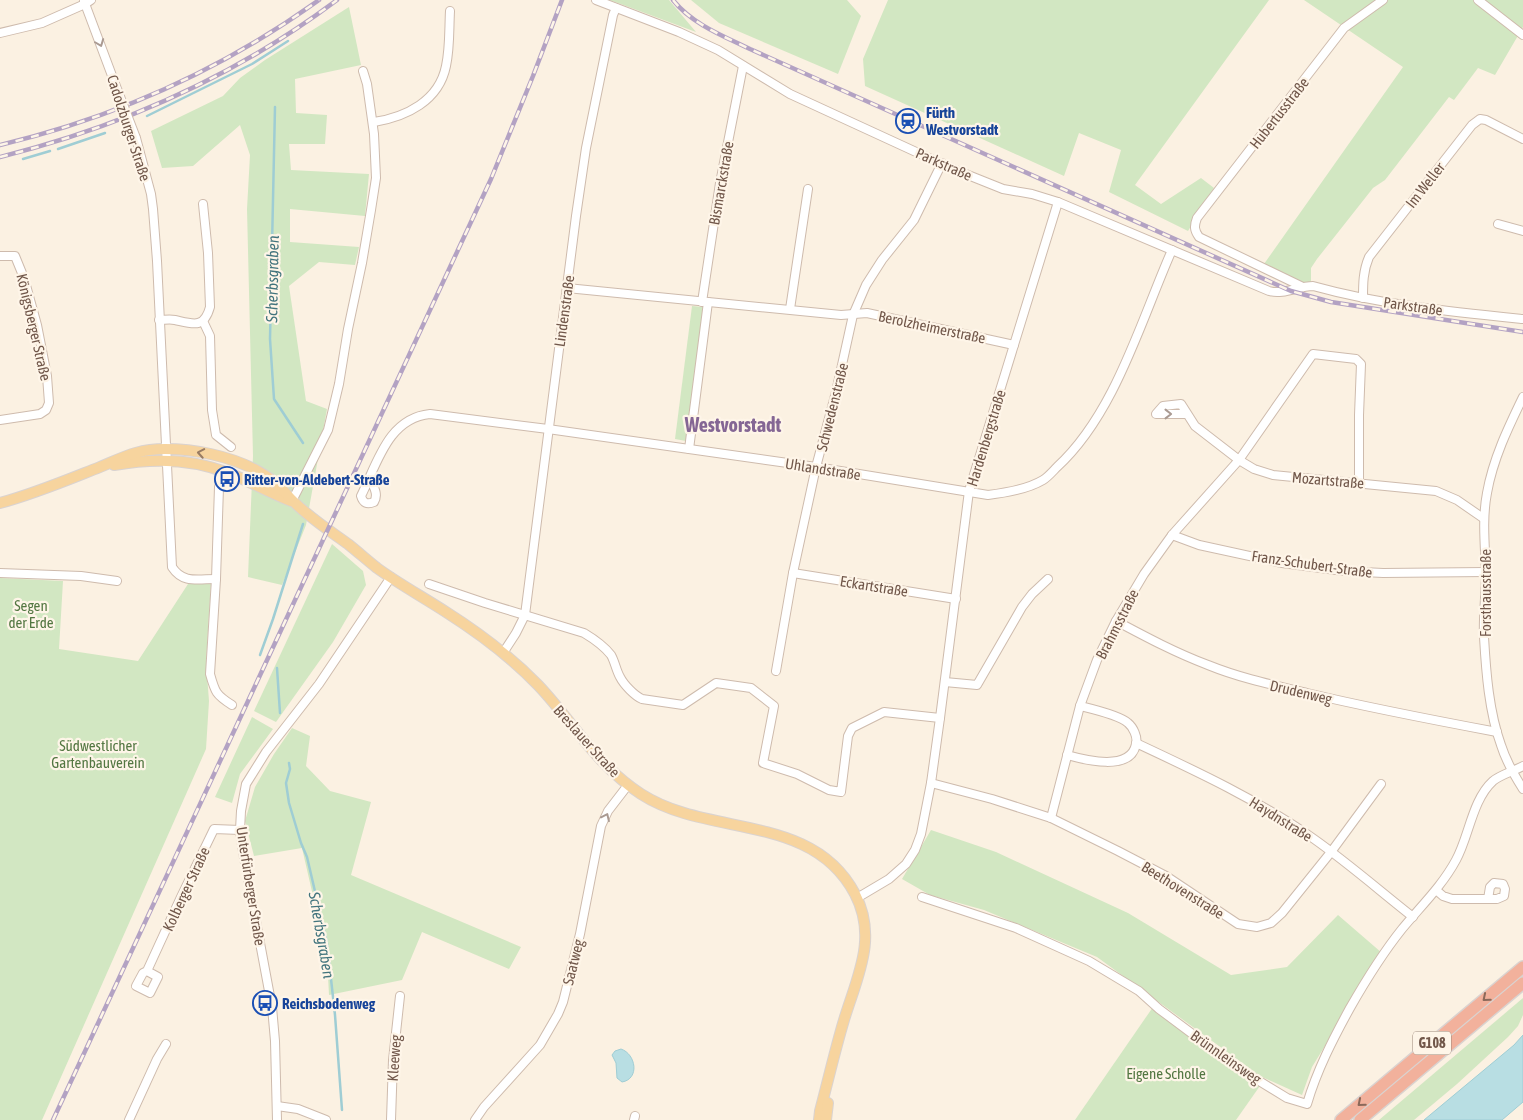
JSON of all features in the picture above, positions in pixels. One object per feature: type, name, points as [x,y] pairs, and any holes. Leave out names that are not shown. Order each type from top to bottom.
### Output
[{"type":"highway","name":"G108","points":[[1341,1120],[1523,967]]},
{"type":"highway","name":"G108","points":[[1360,1120],[1523,983]]},
{"type":"main road","name":"Breslauer Straße","points":[[0,504],[99,467],[128,454],[146,450],[166,449],[203,453],[235,461],[278,484],[292,501],[391,577],[445,611],[503,653],[538,686],[596,756],[611,771],[644,796],[684,814],[771,833],[798,842],[822,854],[840,872],[857,898],[865,934],[865,952],[844,1020],[819,1120]]},
{"type":"main road","name":"Breslauer Straße","points":[[99,467],[146,460],[167,460],[196,464],[219,469],[292,501]]},
{"type":"main road","name":"Breslauer Straße","points":[[826,1120],[831,1070]]},
{"type":"street","name":"Parkstraße","points":[[596,0],[679,32],[718,50],[790,94],[942,163],[1003,189],[1032,194],[1058,202],[1268,291],[1278,293],[1313,286],[1363,298],[1468,314],[1523,319]]},
{"type":"street","name":"Hubertusstraße","points":[[1199,237],[1195,232],[1197,218],[1344,28],[1382,0]]},
{"type":"street","points":[[1478,0],[1523,35]]},
{"type":"street","points":[[0,33],[42,23],[86,1]]},
{"type":"street","name":"Cadolzburger Straße","points":[[86,1],[136,138],[151,194],[157,261],[172,566],[176,573],[186,579],[216,579]]},
{"type":"street","name":"Lindenstraße","points":[[503,653],[525,615],[586,148],[616,8]]},
{"type":"street","points":[[374,122],[400,116],[420,106],[436,89],[446,67],[450,11]]},
{"type":"street","name":"Bismarckstraße","points":[[689,449],[720,183],[743,66]]},
{"type":"street","points":[[292,501],[328,430],[339,384],[372,210],[376,178],[374,122],[367,84],[362,71]]},
{"type":"street","name":"Im Weller","points":[[1363,298],[1363,280],[1369,257],[1472,125],[1480,118],[1523,140]]},
{"type":"street","name":"Schwedenstraße","points":[[776,671],[793,572],[853,314],[866,285],[882,260],[914,220],[942,163]]},
{"type":"street","points":[[790,309],[808,189]]},
{"type":"street","name":"Hardenbergstraße","points":[[857,898],[890,879],[906,864],[915,850],[921,834],[931,783],[969,491],[1058,202]]},
{"type":"street","points":[[159,320],[173,320],[195,324],[203,321],[210,307],[208,253],[203,204]]},
{"type":"street","points":[[1498,224],[1523,230]]},
{"type":"street","name":"Parkstraße","points":[[1199,237],[1303,287]]},
{"type":"street","name":"Uhlandstraße","points":[[370,478],[381,453],[392,434],[400,425],[418,415],[430,414],[689,449],[988,495],[1010,493],[1043,480],[1071,455],[1092,424],[1125,364],[1172,250]]},
{"type":"street","name":"Königsberger Straße","points":[[0,256],[15,256],[24,278],[37,324],[50,403],[46,410],[40,414],[0,420]]},
{"type":"street","name":"Berolzheimerstraße","points":[[567,288],[841,315],[867,312],[1014,345]]},
{"type":"street","points":[[203,321],[210,336],[212,410],[216,435],[232,447]]},
{"type":"street","name":"Brahmsstraße","points":[[1051,818],[1080,706],[1097,660],[1116,620],[1144,574],[1172,534],[1239,460],[1313,354],[1356,359],[1361,364],[1359,482]]},
{"type":"street","name":"Forsthausstraße","points":[[1523,397],[1496,460],[1486,494],[1484,518],[1486,572],[1485,645],[1489,688],[1496,732],[1512,771],[1523,789]]},
{"type":"street","name":"Mozartstraße","points":[[1186,414],[1195,426],[1239,460],[1254,469],[1273,475],[1436,491],[1458,500],[1484,518]]},
{"type":"street","points":[[219,487],[210,674],[213,686],[219,697],[232,705]]},
{"type":"street","name":"Franz-Schubert-Straße","points":[[1172,534],[1199,545],[1282,563],[1344,571],[1383,573],[1486,572]]},
{"type":"street","name":"Eckartstraße","points":[[793,572],[956,599]]},
{"type":"street","points":[[0,573],[81,576],[118,581]]},
{"type":"street","name":"Unterfürberger Straße","points":[[277,1120],[275,1040],[272,1007],[242,852],[240,811],[246,784],[266,752],[319,684],[391,577]]},
{"type":"street","points":[[945,682],[977,685],[1022,607],[1032,594],[1048,579]]},
{"type":"street","points":[[429,584],[584,633],[598,642],[611,656],[620,678],[642,699],[683,705],[716,683],[751,688],[774,706],[763,763],[798,774],[829,790],[841,792],[848,736],[852,728],[884,712],[940,718]]},
{"type":"street","name":"Drudenweg","points":[[1116,620],[1156,643],[1209,666],[1254,681],[1372,708],[1496,732]]},
{"type":"street","points":[[1067,754],[1084,759],[1107,762],[1125,758],[1132,753],[1136,743],[1135,733],[1129,723],[1080,706]]},
{"type":"street","name":"Haydnstraße","points":[[1136,743],[1210,778],[1261,806],[1331,852],[1413,917]]},
{"type":"street","name":"Brünnleinsweg","points":[[922,897],[1016,928],[1089,961],[1139,991],[1159,1009],[1238,1068],[1287,1098],[1307,1104],[1316,1075],[1337,1032],[1375,964],[1436,890],[1457,859],[1484,792],[1493,781],[1523,766]]},
{"type":"street","name":"Beethovenstraße","points":[[931,783],[992,799],[1051,818],[1118,850],[1166,876],[1238,924],[1257,926],[1271,923],[1282,912],[1331,852],[1381,784]]},
{"type":"street","name":"Saatweg","points":[[475,1120],[484,1107],[540,1045],[558,1014],[563,1002],[580,934],[601,826],[608,811],[628,785]]},
{"type":"street","name":"Kolberger Straße","points":[[147,971],[214,829],[240,830]]},
{"type":"street","points":[[1436,890],[1452,900],[1488,899]]},
{"type":"street","name":"Kleeweg","points":[[391,1120],[393,1060],[400,996]]},
{"type":"street","points":[[129,1120],[157,1059],[166,1044]]},
{"type":"street","points":[[277,1106],[298,1109],[326,1120]]},
{"type":"green space","points":[[609,0],[669,0],[696,32],[618,3]]},
{"type":"green space","points":[[691,0],[847,0],[861,16],[838,74],[719,23]]},
{"type":"green space","points":[[888,0],[1269,0],[1135,185],[1161,204],[1201,178],[1214,188],[1188,231],[1109,192],[1121,150],[1079,133],[1064,176],[865,86],[863,59]]},
{"type":"green space","points":[[1304,0],[1523,0],[1523,27],[1495,75],[1478,68],[1454,100],[1449,97],[1385,180],[1373,188],[1317,259],[1311,268],[1311,282],[1299,283],[1264,264],[1403,67]]},
{"type":"green space","points":[[349,7],[361,65],[295,79],[296,113],[327,115],[325,144],[289,144],[291,170],[369,174],[365,216],[290,209],[290,242],[359,247],[355,265],[319,262],[289,286],[306,401],[327,409],[306,525],[282,585],[248,577],[253,456],[247,209],[250,155],[240,125],[193,166],[162,168],[151,131],[223,96],[240,78],[265,60]]},
{"type":"green space","points":[[692,306],[704,307],[686,441],[675,439]]},
{"type":"green space","points":[[332,544],[363,571],[366,585],[333,642],[276,722],[254,711]]},
{"type":"green space","name":"Südwestlicher Gartenbauverein","points":[[0,578],[63,581],[59,649],[138,661],[188,584],[211,583],[206,662],[209,701],[206,749],[42,1120],[0,1120]]},
{"type":"green space","points":[[252,717],[273,729],[240,774],[232,803],[215,797]]},
{"type":"green space","points":[[292,728],[310,736],[306,766],[330,791],[371,802],[351,875],[521,947],[509,969],[422,932],[402,980],[329,995],[327,957],[302,848],[254,856],[245,821],[255,787]]},
{"type":"green space","points":[[931,830],[996,852],[1128,913],[1231,975],[1287,967],[1338,915],[1382,953],[1312,1067],[1302,1095],[1260,1076],[1097,957],[984,910],[930,895],[902,879]]},
{"type":"green space","points":[[1523,998],[1523,1015],[1518,1026],[1457,1084],[1414,1120],[1379,1120]]},
{"type":"green space","name":"Eigene Scholle","points":[[1153,1007],[1262,1083],[1236,1120],[1075,1120]]},
{"type":"water","points":[[1523,1035],[1523,1102],[1502,1120],[1424,1120],[1514,1045]]},
{"type":"water","points":[[621,1049],[630,1056],[634,1066],[632,1076],[622,1082],[617,1078],[616,1063],[612,1055],[615,1051]]},
{"type":"waterway","points":[[147,116],[252,64],[288,41]]},
{"type":"waterway","name":"Scherbsgraben","points":[[275,107],[270,339],[274,399],[303,443]]},
{"type":"waterway","points":[[58,149],[105,133]]},
{"type":"waterway","points":[[23,159],[50,151]]},
{"type":"waterway","name":"Scherbsgraben","points":[[260,655],[303,524]]},
{"type":"waterway","name":"Scherbsgraben","points":[[277,668],[280,713]]},
{"type":"waterway","name":"Scherbsgraben","points":[[289,763],[290,769],[286,783],[289,803],[307,857],[327,943],[335,1015],[342,1110]]},
{"type":"railway","points":[[0,145],[84,121],[166,88],[245,48],[319,0]]},
{"type":"railway","points":[[0,157],[90,130],[176,95],[218,75],[259,52],[337,0]]},
{"type":"railway","points":[[53,1120],[491,179],[562,0]]},
{"type":"railway","points":[[673,0],[689,16],[708,29],[750,49],[1291,291],[1331,302],[1523,332]]},
{"type":"place","name":"Fürth Westvorstadt","points":[[908,121]]},
{"type":"place","name":"Ritter-von-Aldebert-Straße","points":[[227,479]]},
{"type":"place","name":"Reichsbodenweg","points":[[265,1003]]},
{"type":"district","name":"Westvorstadt","points":[[733,424]]},
{"type":"park label","name":"Segen der Erde","points":[[31,614]]}]
